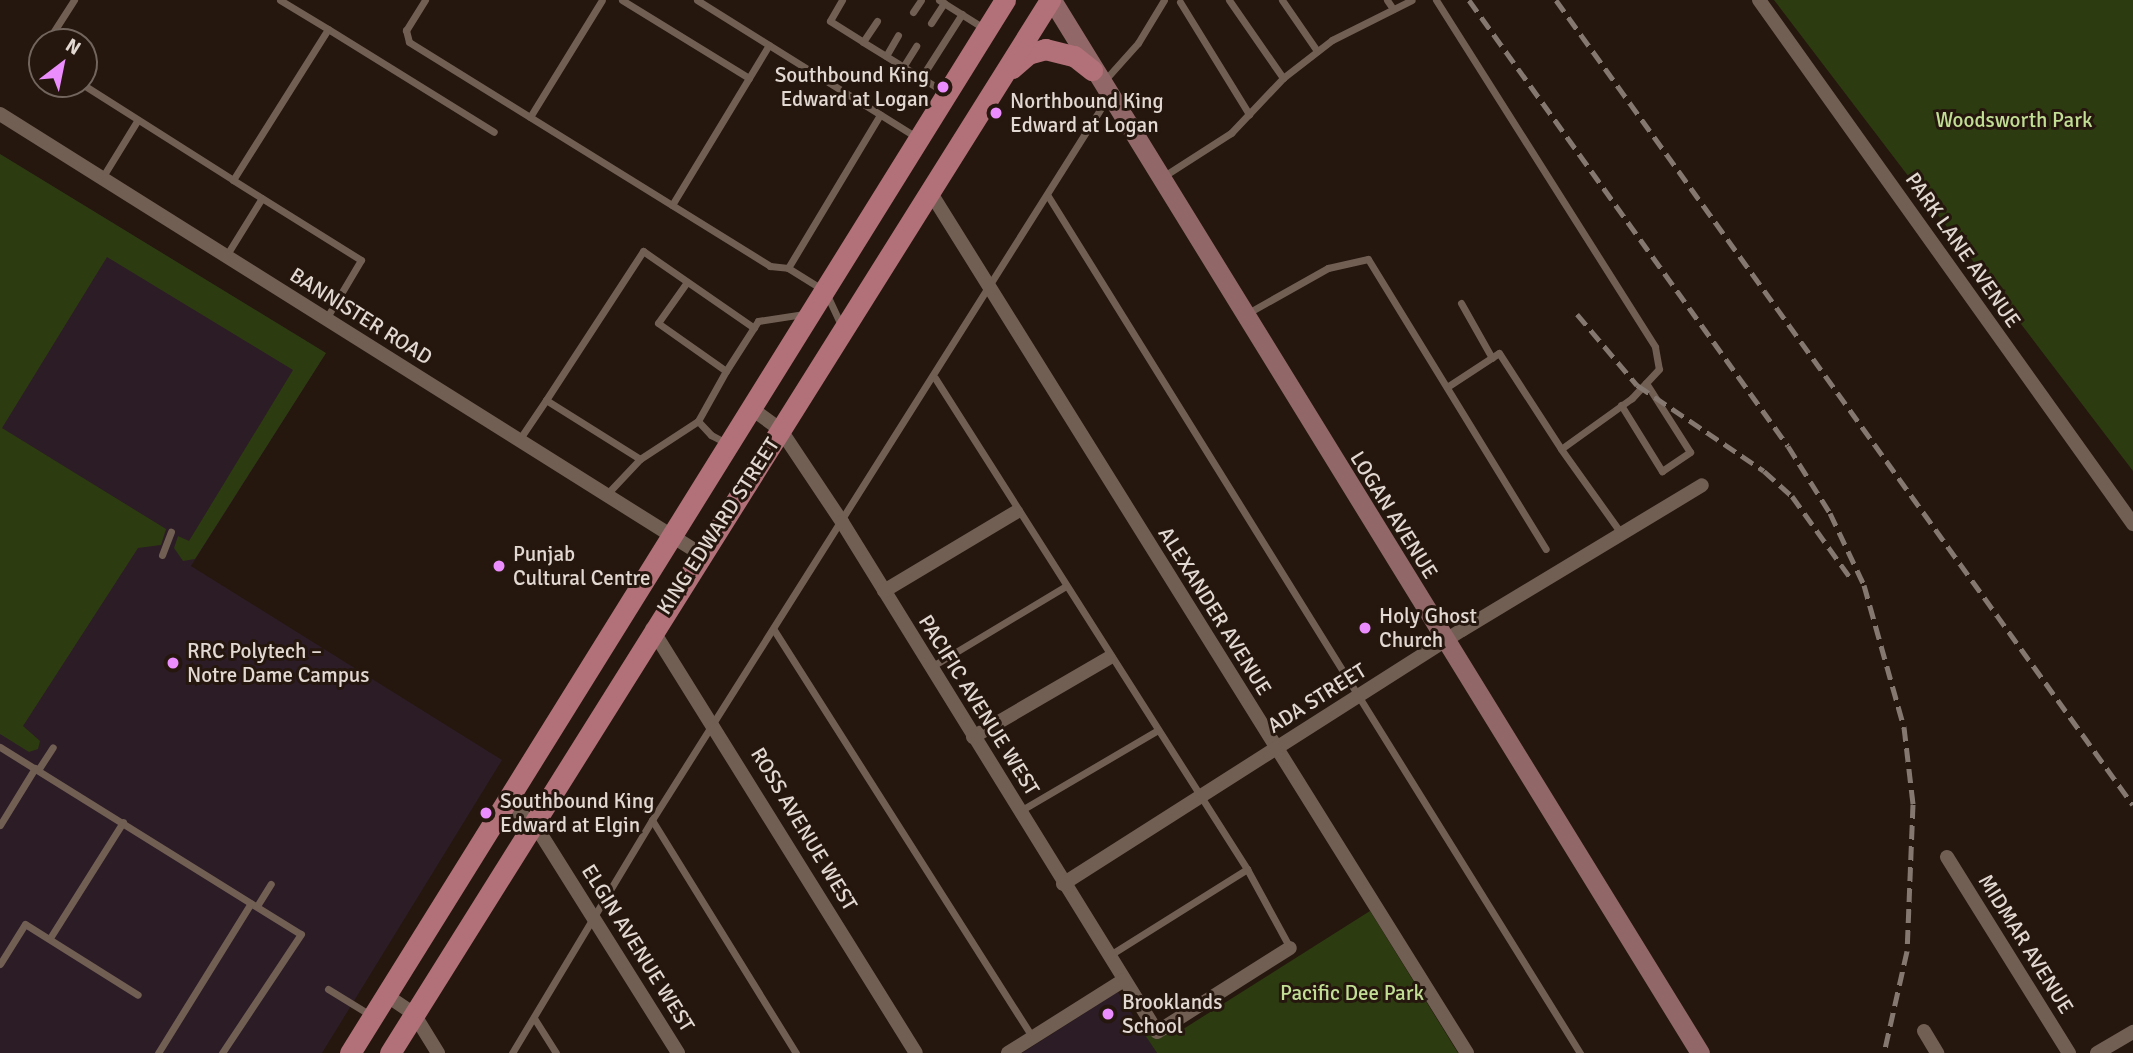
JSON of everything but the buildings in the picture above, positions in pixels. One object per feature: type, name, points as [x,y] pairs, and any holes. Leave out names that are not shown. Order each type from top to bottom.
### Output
[{"type":"main road","name":"KING EDWARD STREET","points":[[350,1053],[1005,0]]},
{"type":"main road","name":"KING EDWARD STREET","points":[[390,1053],[699,554],[1051,0]]},
{"type":"main road","name":"LOGAN AVENUE","points":[[1051,0],[1700,1053]]},
{"type":"main road","points":[[1000,78],[1028,54],[1045,49],[1074,56],[1101,83]]},
{"type":"street","name":"PARK LANE AVENUE","points":[[1759,0],[2133,524]]},
{"type":"street","name":"BANNISTER ROAD","points":[[0,114],[699,554]]},
{"type":"street","name":"ALEXANDER AVENUE","points":[[929,190],[1467,1053]]},
{"type":"street","name":"PACIFIC AVENUE WEST","points":[[752,410],[780,429],[842,522],[1063,884],[1157,1032],[1290,948]]},
{"type":"street","name":"ADA STREET","points":[[1063,884],[1200,794],[1359,699],[1446,641],[1702,485]]},
{"type":"street","points":[[884,591],[1016,512]]},
{"type":"street","name":"ROSS AVENUE WEST","points":[[652,629],[714,722],[916,1053]]},
{"type":"street","points":[[973,737],[1109,658]]},
{"type":"street","name":"ELGIN AVENUE WEST","points":[[505,804],[533,823],[594,915],[678,1053]]},
{"type":"street","name":"MIDMAR AVENUE","points":[[1947,857],[2069,1053]]},
{"type":"street","points":[[1008,1053],[1124,980]]},
{"type":"street","points":[[386,995],[414,1014],[438,1053]]},
{"type":"street","points":[[1923,1031],[1937,1053]]},
{"type":"street","points":[[2097,1053],[2133,1032]]},
{"type":"lane","points":[[56,28],[74,0]]},
{"type":"lane","points":[[280,0],[494,132]]},
{"type":"lane","points":[[425,0],[406,30],[409,42],[770,266],[788,268],[825,291],[843,328]]},
{"type":"lane","points":[[530,117],[603,0]]},
{"type":"lane","points":[[622,0],[749,78]]},
{"type":"lane","points":[[697,0],[919,139]]},
{"type":"lane","points":[[842,0],[830,21],[947,94]]},
{"type":"lane","points":[[913,12],[921,0]]},
{"type":"lane","points":[[512,1053],[652,820],[1048,196],[1101,83],[1138,43],[1164,0]]},
{"type":"lane","points":[[1229,0],[1283,78]]},
{"type":"lane","points":[[1282,0],[1317,51]]},
{"type":"lane","points":[[1387,0],[1393,9]]},
{"type":"lane","points":[[1159,179],[1231,134],[1283,78],[1317,51],[1412,0]]},
{"type":"lane","points":[[1436,0],[1655,348],[1658,369],[1646,383],[1561,449]]},
{"type":"lane","points":[[931,23],[941,2],[987,30]]},
{"type":"lane","points":[[1180,2],[1249,114]]},
{"type":"lane","points":[[921,78],[962,14]]},
{"type":"lane","points":[[863,41],[877,22]]},
{"type":"lane","points":[[233,180],[327,29]]},
{"type":"lane","points":[[886,55],[898,35]]},
{"type":"lane","points":[[672,205],[769,45]]},
{"type":"lane","points":[[903,67],[916,46]]},
{"type":"lane","points":[[98,95],[361,260],[326,319]]},
{"type":"lane","points":[[788,268],[880,115]]},
{"type":"lane","points":[[102,178],[137,121]]},
{"type":"lane","points":[[1048,196],[1580,1053]]},
{"type":"lane","points":[[226,257],[261,198]]},
{"type":"lane","points":[[519,441],[643,251],[754,328]]},
{"type":"lane","points":[[1244,315],[1328,268],[1368,259],[1546,549]]},
{"type":"lane","points":[[687,282],[658,323],[726,371]]},
{"type":"lane","points":[[1461,303],[1492,358]]},
{"type":"lane","points":[[607,494],[640,459],[698,421],[754,328],[770,316],[811,314]]},
{"type":"lane","points":[[1447,387],[1499,353],[1561,449],[1621,534]]},
{"type":"lane","points":[[935,377],[1016,512],[1247,869],[1290,948]]},
{"type":"lane","points":[[1621,405],[1661,471],[1690,452],[1646,383]]},
{"type":"lane","points":[[546,400],[640,459]]},
{"type":"lane","points":[[698,421],[710,435],[730,445]]},
{"type":"lane","points":[[162,555],[171,533]]},
{"type":"lane","points":[[931,667],[1064,587]]},
{"type":"lane","points":[[774,629],[1032,1037]]},
{"type":"lane","points":[[1020,811],[1158,730]]},
{"type":"lane","points":[[0,747],[301,934],[222,1053]]},
{"type":"lane","points":[[0,825],[53,747]]},
{"type":"lane","points":[[652,820],[796,1053]]},
{"type":"lane","points":[[50,938],[123,822]]},
{"type":"lane","points":[[1109,956],[1247,869]]},
{"type":"lane","points":[[158,1053],[254,904],[271,884]]},
{"type":"lane","points":[[0,964],[25,924],[138,995]]},
{"type":"lane","points":[[328,989],[373,1017]]},
{"type":"lane","points":[[534,1018],[556,1053]]},
{"type":"shaded area","name":"RRC Polytech – Notre Dame Campus","points":[[0,154],[326,353],[191,566],[502,760],[322,1053],[0,1053]]},
{"type":"shaded area","name":"Brooklands School","points":[[1118,992],[1157,1053],[1022,1053]]},
{"type":"green space","name":"Woodsworth Park","points":[[1774,0],[2133,0],[2133,471],[1899,164]]},
{"type":"green space","points":[[0,154],[326,353],[195,559],[183,561],[174,548],[178,536],[189,541],[293,370],[107,257],[2,428],[166,529],[161,545],[138,548],[23,726],[40,741],[38,749],[29,752],[0,734]]},
{"type":"green space","name":"Pacific Dee Park","points":[[1370,911],[1458,1053],[1157,1053],[1145,1035],[1177,1033]]},
{"type":"railway","points":[[1469,0],[1788,446],[1830,513],[1864,585],[1904,727],[1913,804],[1907,951],[1884,1053]]},
{"type":"railway","points":[[1556,0],[2133,805]]},
{"type":"railway","points":[[1577,314],[1637,385],[1764,471],[1792,496],[1852,580]]},
{"type":"place","name":"Southbound King Edward at Logan","points":[[943,87]]},
{"type":"place","name":"Northbound King Edward at Logan","points":[[996,113]]},
{"type":"place","name":"Punjab Cultural Centre","points":[[499,566]]},
{"type":"place","name":"Holy Ghost Church","points":[[1365,628]]},
{"type":"place","name":"RRC Polytech – Notre Dame Campus","points":[[173,663]]},
{"type":"place","name":"Southbound King Edward at Elgin","points":[[486,813]]},
{"type":"place","name":"Brooklands School","points":[[1108,1014]]}]
